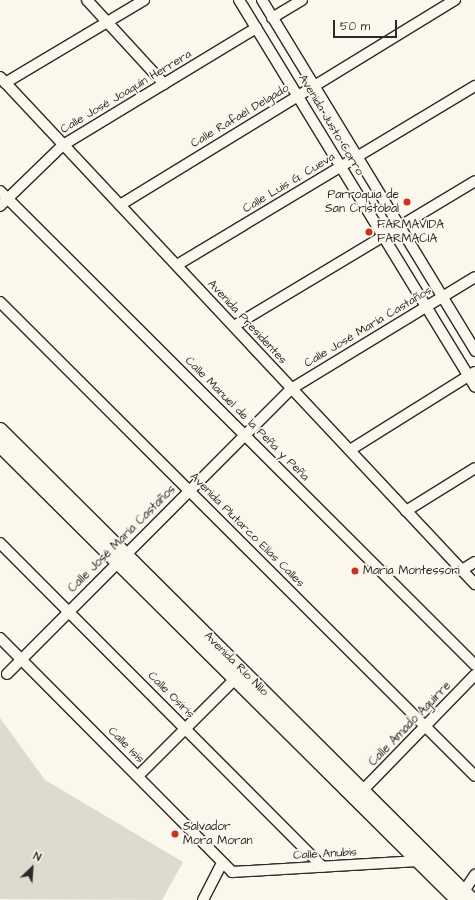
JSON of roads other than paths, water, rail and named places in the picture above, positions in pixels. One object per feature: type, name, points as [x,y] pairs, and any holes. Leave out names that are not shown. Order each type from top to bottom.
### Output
[{"type":"main road","name":"Avenida Río Nilo","points":[[0,430],[235,679],[419,861],[463,898]]},
{"type":"main road","name":"Avenida Río Nilo","points":[[0,445],[122,558],[363,790],[463,898]]},
{"type":"street","points":[[87,0],[164,84]]},
{"type":"street","points":[[3,80],[144,0]]},
{"type":"street","name":"Avenida Justo Corro","points":[[239,0],[426,307],[472,374],[475,387]]},
{"type":"street","name":"Avenida Justo Corro","points":[[262,0],[475,351]]},
{"type":"street","points":[[272,18],[302,0]]},
{"type":"street","name":"Calle Rafaél Delgado","points":[[120,205],[455,0]]},
{"type":"street","name":"Calle José Joaquín Herrera","points":[[0,206],[63,145],[256,28]]},
{"type":"street","name":"Avenida Presidentes","points":[[3,80],[475,584]]},
{"type":"street","name":"Calle Luis G. Cueva","points":[[177,265],[475,86]]},
{"type":"street","points":[[234,326],[475,181]]},
{"type":"street","name":"Calle Manuel de la Peña y Peña","points":[[0,191],[475,665]]},
{"type":"street","name":"Calle José María Castaños","points":[[7,674],[291,389],[475,277]]},
{"type":"street","name":"Avenida Plutarco Elías Calles","points":[[0,302],[475,776]]},
{"type":"street","points":[[350,450],[472,374]]},
{"type":"street","points":[[406,511],[475,468]]},
{"type":"street","name":"Calle Osiris","points":[[0,543],[323,867]]},
{"type":"street","points":[[462,570],[475,562]]},
{"type":"street","name":"Calle Isis","points":[[0,638],[232,872]]},
{"type":"street","name":"Calle Amado Aguirre","points":[[363,790],[475,675]]},
{"type":"street","points":[[138,776],[235,679]]},
{"type":"street","name":"Calle Anubis","points":[[232,872],[419,861]]},
{"type":"street","points":[[203,900],[222,863]]},
{"type":"street","points":[[463,898],[475,876]]},
{"type":"place","name":"Parroquia de San Cristóbal","points":[[407,202]]},
{"type":"place","name":"FARMAVIDA FARMACIA","points":[[369,232]]},
{"type":"place","name":"Maria Montessori","points":[[355,571]]},
{"type":"place","name":"Salvador Mora Moran","points":[[175,834]]}]
